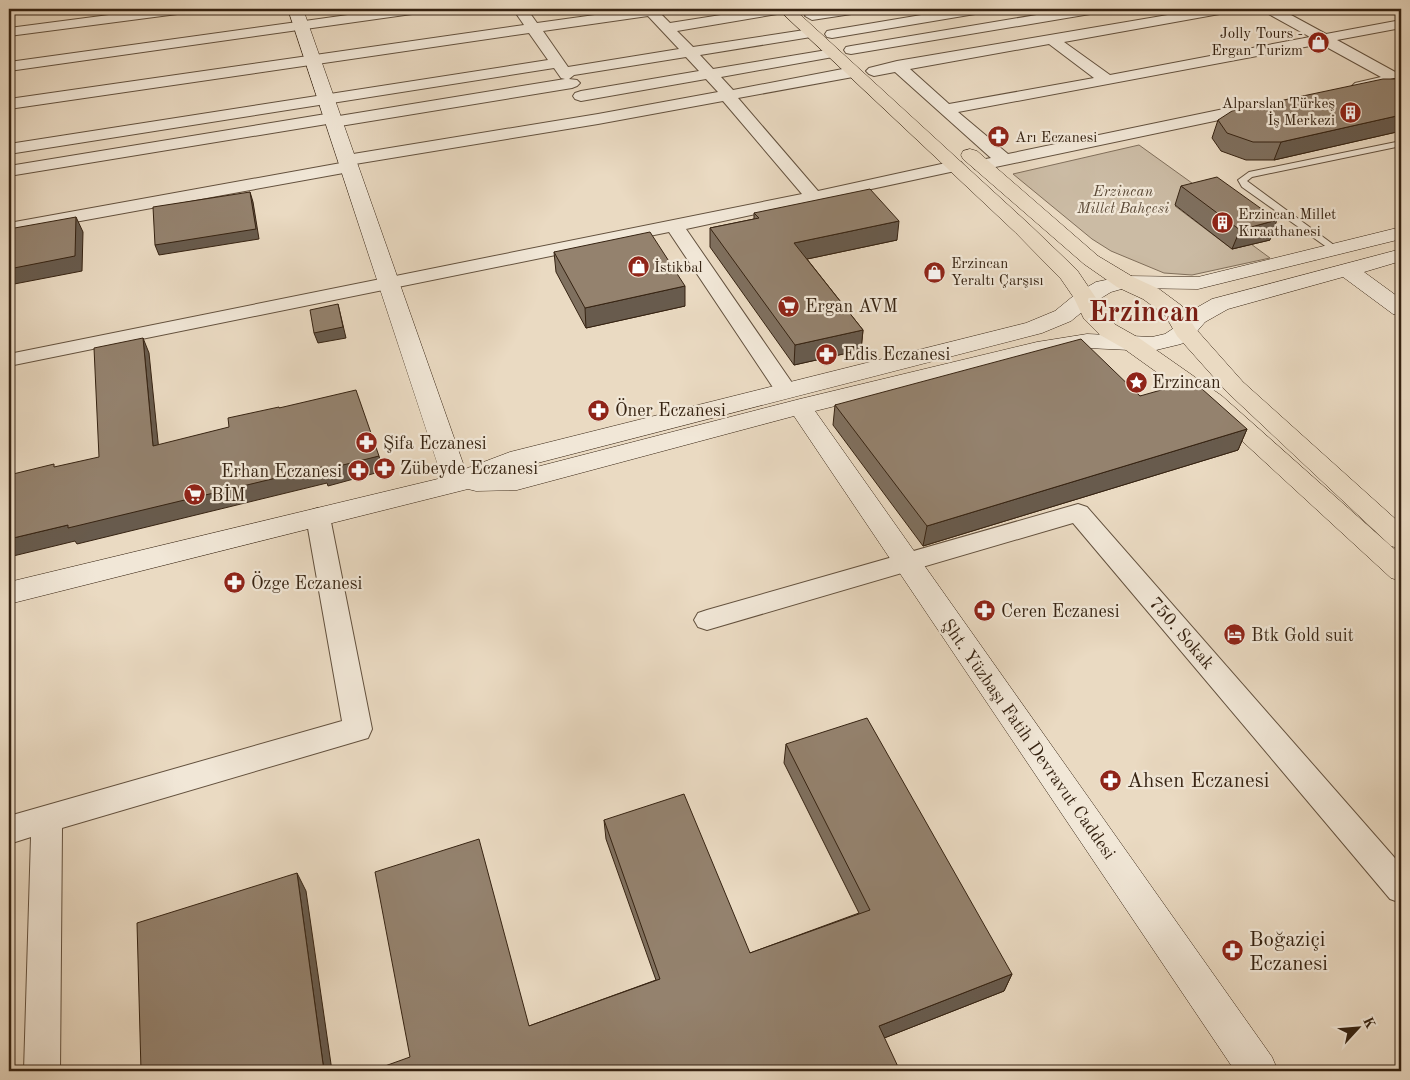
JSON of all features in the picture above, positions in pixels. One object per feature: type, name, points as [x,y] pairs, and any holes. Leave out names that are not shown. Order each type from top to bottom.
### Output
[{"type":"main road","points":[[784,9],[824,32],[864,71],[956,151],[1069,275],[1085,298],[1092,314],[1108,330],[1131,343],[1213,400],[1401,571]]},
{"type":"main road","points":[[298,17],[457,483]]},
{"type":"main road","points":[[956,151],[981,165],[1091,260],[1125,282],[1151,294],[1174,311],[1184,332],[1235,387],[1401,539]]},
{"type":"main road","points":[[9,593],[457,483],[517,481],[1034,328],[1063,316],[1085,298],[1104,287],[1125,282],[1160,284],[1198,283],[1401,233]]},
{"type":"main road","points":[[793,398],[1037,349],[1087,342],[1152,344],[1172,339],[1184,332],[1197,316],[1220,304],[1401,255]]},
{"type":"main road","points":[[1346,269],[1401,308]]},
{"type":"main road","name":"Şht. Yüzbaşı Fatih Devravut Caddesi","points":[[793,398],[1258,1071]]},
{"type":"street","points":[[9,32],[185,9]]},
{"type":"street","points":[[9,67],[298,17],[419,9]]},
{"type":"street","points":[[520,9],[598,119]]},
{"type":"street","points":[[667,28],[784,9]]},
{"type":"street","points":[[581,96],[709,74],[824,32],[858,9]]},
{"type":"street","points":[[9,171],[331,113],[689,52],[981,9]]},
{"type":"street","points":[[824,32],[1096,9]]},
{"type":"street","points":[[9,229],[348,164],[729,95],[1225,9]]},
{"type":"street","points":[[1270,9],[1399,79]]},
{"type":"street","points":[[9,104],[312,59],[534,29],[650,10],[729,95],[731,102],[814,197]]},
{"type":"street","points":[[946,109],[1401,24]]},
{"type":"street","points":[[1051,40],[1107,80]]},
{"type":"street","points":[[897,66],[1004,160]]},
{"type":"street","points":[[9,148],[331,113],[564,73]]},
{"type":"street","points":[[1346,88],[1399,79]]},
{"type":"street","points":[[981,165],[1278,103]]},
{"type":"street","points":[[9,360],[814,197],[956,151]]},
{"type":"street","points":[[674,225],[793,398]]},
{"type":"street","name":"750. Sokak","points":[[907,562],[1078,513],[1401,888]]},
{"type":"street","points":[[9,830],[358,729],[318,517]]},
{"type":"street","points":[[707,620],[907,562]]},
{"type":"street","points":[[42,1071],[47,819]]},
{"type":"lane","points":[[1335,250],[1245,185],[1242,180],[1249,175],[1401,144]]},
{"type":"green space","name":"Erzincan Millet Bahçesi","points":[[1139,145],[1210,196],[1175,206],[1232,249],[1251,244],[1270,258],[1192,275],[1164,273],[1111,251],[1092,239],[1013,174]]},
{"type":"building","points":[[1401,77],[1401,115],[1281,142],[1253,142],[1227,133],[1218,120],[1232,111],[1383,79]]},
{"type":"building","points":[[1217,177],[1277,220],[1240,230],[1181,186]]},
{"type":"building","name":"Ergan AVM","points":[[870,189],[899,221],[794,243],[863,330],[795,345],[710,228],[759,218],[754,213]]},
{"type":"building","points":[[250,192],[256,229],[155,245],[153,207]]},
{"type":"building","points":[[76,217],[75,256],[9,269],[9,229]]},
{"type":"building","points":[[650,232],[685,286],[585,308],[554,252]]},
{"type":"building","points":[[338,304],[343,327],[314,333],[310,310]]},
{"type":"building","points":[[143,338],[153,446],[229,427],[228,418],[356,390],[379,456],[323,470],[322,467],[68,528],[68,525],[9,539],[9,475],[54,464],[54,467],[99,457],[94,348]]},
{"type":"building","points":[[1081,339],[1140,396],[1193,381],[1247,429],[927,526],[835,405]]},
{"type":"building","points":[[867,718],[1012,974],[879,1026],[900,1071],[371,1071],[410,1057],[375,872],[479,839],[529,1026],[660,979],[604,820],[684,794],[750,953],[870,910],[786,744]]},
{"type":"building","points":[[297,873],[324,1071],[141,1071],[137,923]]},
{"type":"place","name":"Jolly Tours - Ergan Turizm","points":[[1319,42]]},
{"type":"place","name":"Alparslan Türkeş İş Merkezi","points":[[1351,112]]},
{"type":"place","name":"Arı Eczanesi","points":[[999,137]]},
{"type":"place","name":"Erzincan Millet Kıraathanesi","points":[[1222,223]]},
{"type":"place","name":"İstikbal","points":[[638,267]]},
{"type":"place","name":"Erzincan Yeraltı Çarşısı","points":[[935,272]]},
{"type":"place","name":"Ergan AVM","points":[[789,306]]},
{"type":"place","name":"Edis Eczanesi","points":[[827,354]]},
{"type":"place","name":"Erzincan","points":[[1136,382]]},
{"type":"place","name":"Öner Eczanesi","points":[[599,410]]},
{"type":"place","name":"Şifa Eczanesi","points":[[367,443]]},
{"type":"place","name":"Zübeyde Eczanesi","points":[[384,468]]},
{"type":"place","name":"Erhan Eczanesi","points":[[358,471]]},
{"type":"place","name":"BİM","points":[[195,495]]},
{"type":"place","name":"Özge Eczanesi","points":[[235,583]]},
{"type":"place","name":"Ceren Eczanesi","points":[[985,611]]},
{"type":"place","name":"Btk Gold suit","points":[[1235,635]]},
{"type":"place","name":"Ahsen Eczanesi","points":[[1111,780]]},
{"type":"place","name":"Boğaziçi Eczanesi","points":[[1233,951]]},
{"type":"district","name":"Erzincan","points":[[1144,311]]}]
